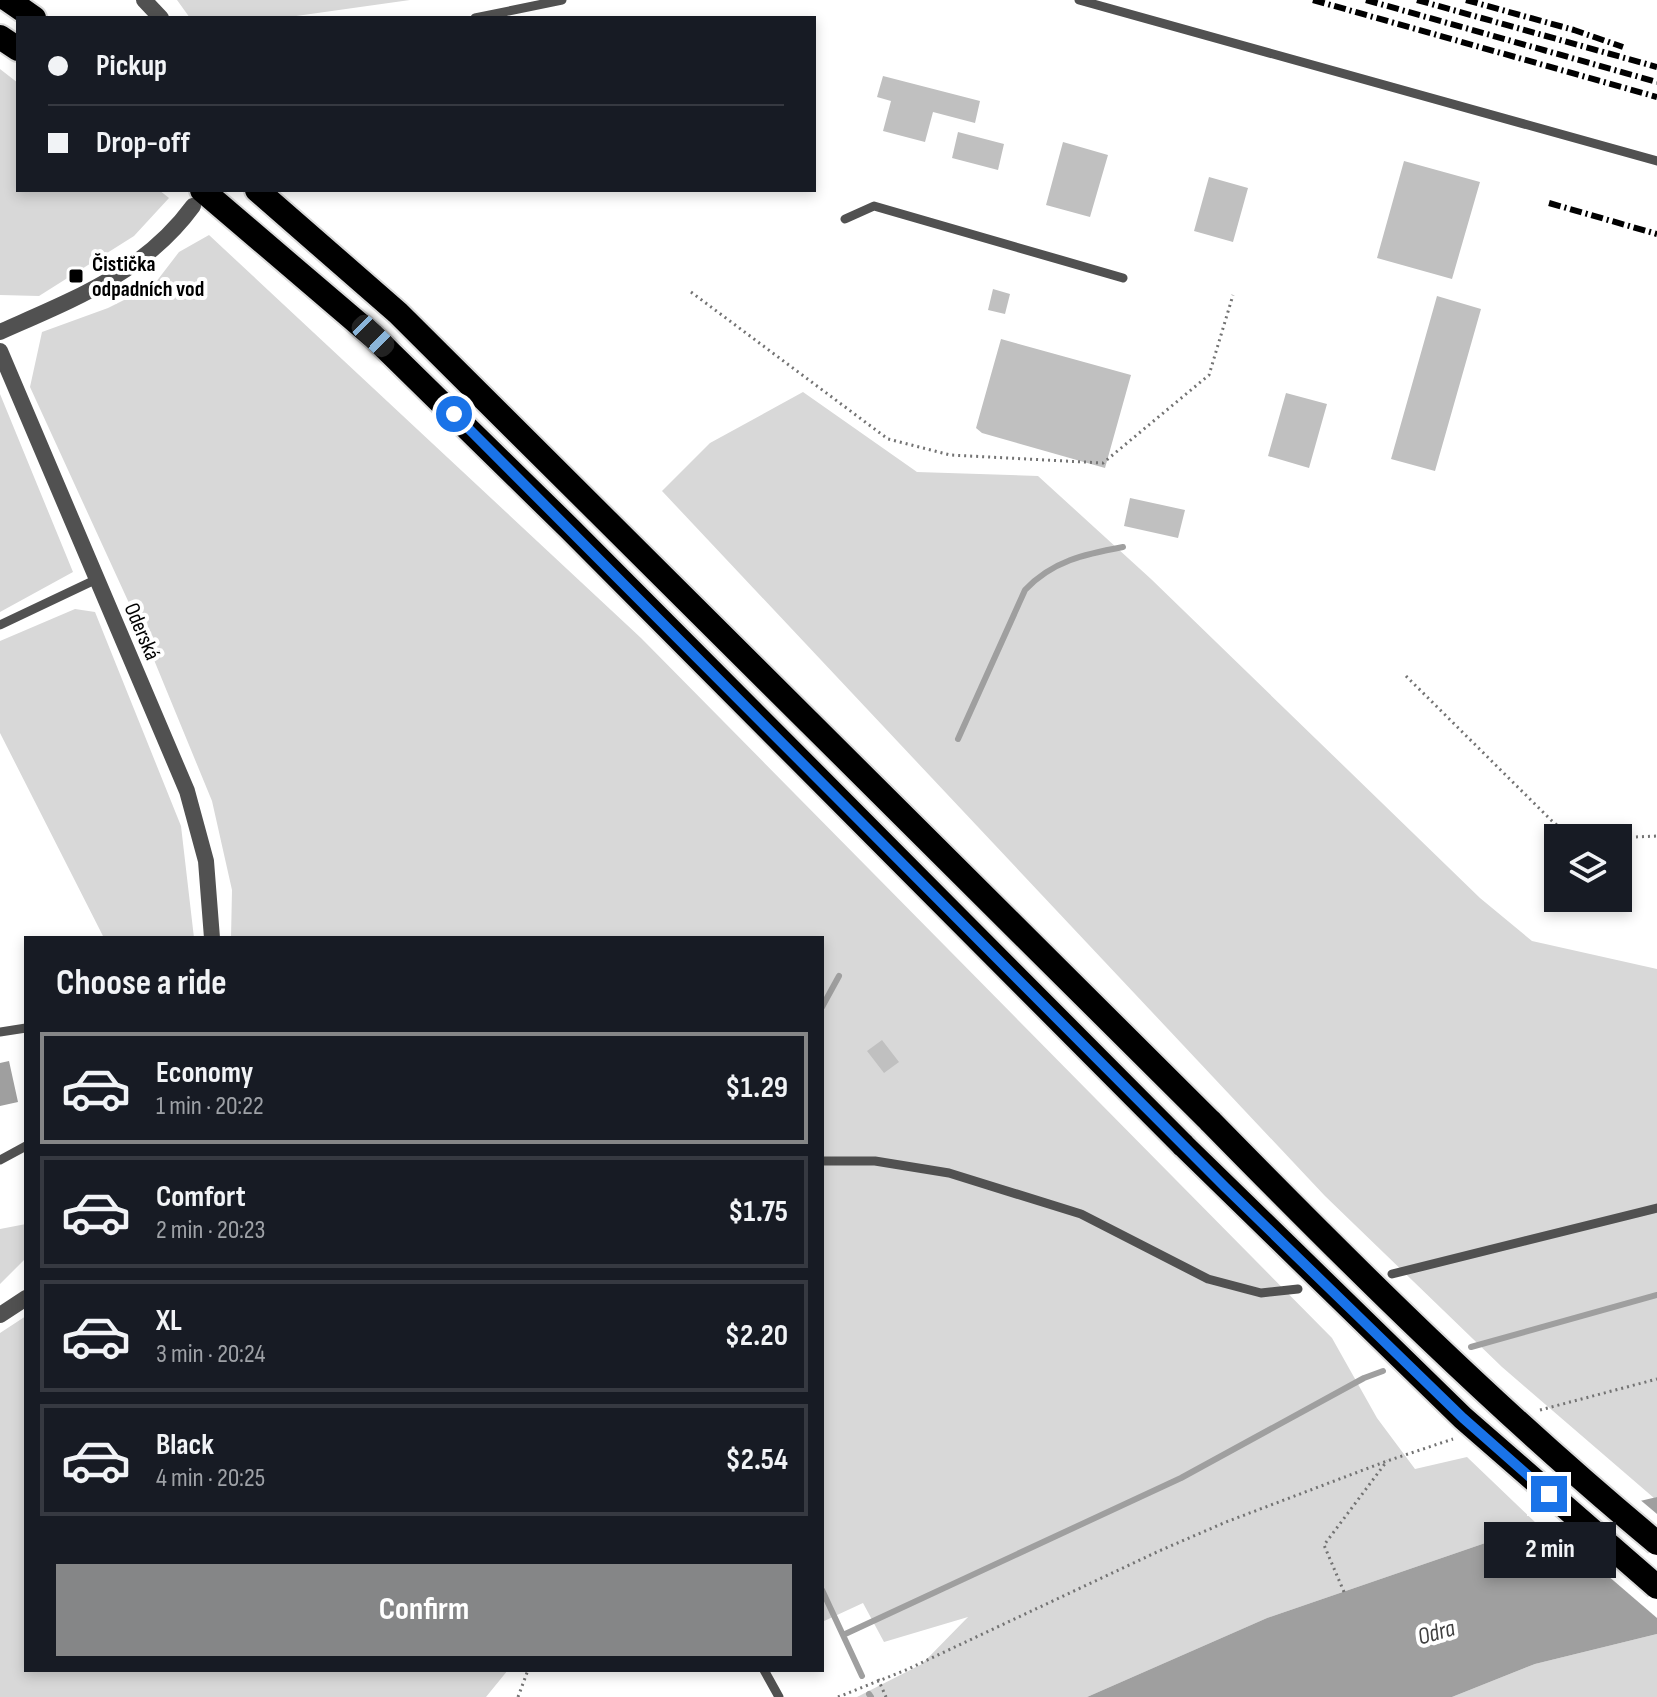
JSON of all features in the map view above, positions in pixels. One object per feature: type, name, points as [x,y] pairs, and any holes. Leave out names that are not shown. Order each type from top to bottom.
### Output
[{"type":"highway","points":[[8,0],[31,16]]},
{"type":"highway","points":[[35,0],[48,16]]},
{"type":"highway","points":[[259,192],[420,334],[1376,1290],[1574,1472],[1657,1543]]},
{"type":"highway","points":[[197,198],[247,226],[373,336],[505,464],[1184,1146],[1463,1418],[1657,1587]]},
{"type":"street","points":[[144,0],[159,16]]},
{"type":"street","points":[[0,332],[136,264],[165,241],[197,198]]},
{"type":"street","name":"Oderská","points":[[0,351],[194,811],[208,874],[212,936]]},
{"type":"street","points":[[0,1315],[24,1299]]},
{"type":"lane","points":[[485,16],[562,0]]},
{"type":"lane","points":[[1079,0],[1657,161]]},
{"type":"lane","points":[[845,219],[874,206],[1123,278]]},
{"type":"lane","points":[[0,625],[97,579]]},
{"type":"lane","points":[[0,1032],[24,1028]]},
{"type":"lane","points":[[0,1160],[24,1147]]},
{"type":"lane","points":[[824,1161],[875,1161],[949,1173],[1081,1214],[1208,1279],[1261,1293],[1298,1289]]},
{"type":"lane","points":[[1392,1274],[1657,1208]]},
{"type":"lane","points":[[765,1672],[779,1697]]},
{"type":"path","points":[[691,292],[888,439],[950,455],[1103,463],[1209,375],[1233,295]]},
{"type":"path","points":[[1406,676],[1556,824]]},
{"type":"path","points":[[1632,837],[1657,836]]},
{"type":"path","points":[[1540,1410],[1657,1379]]},
{"type":"path","points":[[838,1697],[939,1655],[1159,1551],[1387,1461],[1453,1439]]},
{"type":"path","points":[[1344,1592],[1324,1545],[1387,1461]]},
{"type":"path","points":[[518,1697],[527,1672]]},
{"type":"path","points":[[878,1679],[886,1697]]},
{"type":"shaded area","points":[[177,0],[410,0],[296,16],[189,16]]},
{"type":"shaded area","points":[[0,69],[16,81],[16,192],[162,192],[169,198],[134,236],[39,296],[0,295]]},
{"type":"shaded area","points":[[209,235],[641,638],[1332,1338],[1377,1418],[1415,1469],[1467,1457],[1538,1525],[1267,1618],[1087,1697],[857,1697],[922,1664],[968,1617],[884,1642],[863,1603],[824,1621],[824,936],[231,936],[232,890],[212,801],[145,638],[30,387],[42,332],[108,308],[140,292],[156,282],[179,252]]},
{"type":"shaded area","points":[[803,392],[917,472],[1038,476],[1151,579],[1480,898],[1532,941],[1657,969],[1657,1497],[1654,1498],[1502,1367],[1325,1196],[662,491],[710,443]]},
{"type":"shaded area","points":[[0,394],[73,572],[0,612]]},
{"type":"shaded area","points":[[75,609],[95,612],[181,826],[194,936],[103,936],[0,733],[0,641]]},
{"type":"shaded area","points":[[24,1224],[24,1260],[0,1284],[0,1229]]},
{"type":"shaded area","points":[[24,1317],[24,1672],[506,1672],[486,1697],[0,1697],[0,1333]]},
{"type":"shaded area","points":[[1657,1634],[1657,1697],[1452,1697],[1535,1664]]},
{"type":"water","points":[[9,1061],[18,1102],[0,1106],[0,1063]]},
{"type":"water","name":"Odra","points":[[1657,1497],[1657,1634],[1535,1664],[1452,1697],[1087,1697],[1267,1618],[1538,1525]]},
{"type":"pier","points":[[1638,1498],[1657,1514],[1657,1618],[1543,1520]]},
{"type":"building","points":[[883,76],[980,101],[975,123],[933,112],[925,142],[883,131],[891,101],[877,97]]},
{"type":"building","points":[[958,132],[1004,144],[998,170],[952,158]]},
{"type":"building","points":[[1063,142],[1108,155],[1090,217],[1046,205]]},
{"type":"building","points":[[1404,161],[1480,182],[1452,279],[1377,258]]},
{"type":"building","points":[[1209,177],[1248,188],[1233,242],[1194,231]]},
{"type":"building","points":[[993,289],[1010,294],[1005,314],[988,310]]},
{"type":"building","points":[[1437,296],[1481,309],[1435,471],[1391,459]]},
{"type":"building","points":[[1001,339],[1131,375],[1105,468],[982,433],[976,428]]},
{"type":"building","points":[[1286,393],[1327,404],[1309,468],[1268,456]]},
{"type":"building","points":[[1130,498],[1185,510],[1178,538],[1124,526]]},
{"type":"building","points":[[882,1040],[899,1062],[884,1073],[867,1051]]},
{"type":"waterway","points":[[958,739],[1025,590],[1058,565],[1123,547]]},
{"type":"waterway","points":[[824,1003],[839,976]]},
{"type":"waterway","points":[[1471,1347],[1657,1295]]},
{"type":"waterway","points":[[843,1635],[1181,1478],[1364,1378],[1383,1371]]},
{"type":"waterway","points":[[824,1594],[862,1676]]},
{"type":"railway","points":[[1313,0],[1657,97]]},
{"type":"railway","points":[[1366,0],[1657,82]]},
{"type":"railway","points":[[1417,0],[1657,67]]},
{"type":"railway","points":[[1466,0],[1623,47]]},
{"type":"railway","points":[[1549,203],[1657,234]]},
{"type":"place","name":"Čistička odpadních vod","points":[[76,276]]},
{"type":"route","points":[[454,414],[1225,1187],[1463,1418],[1549,1494]]}]
